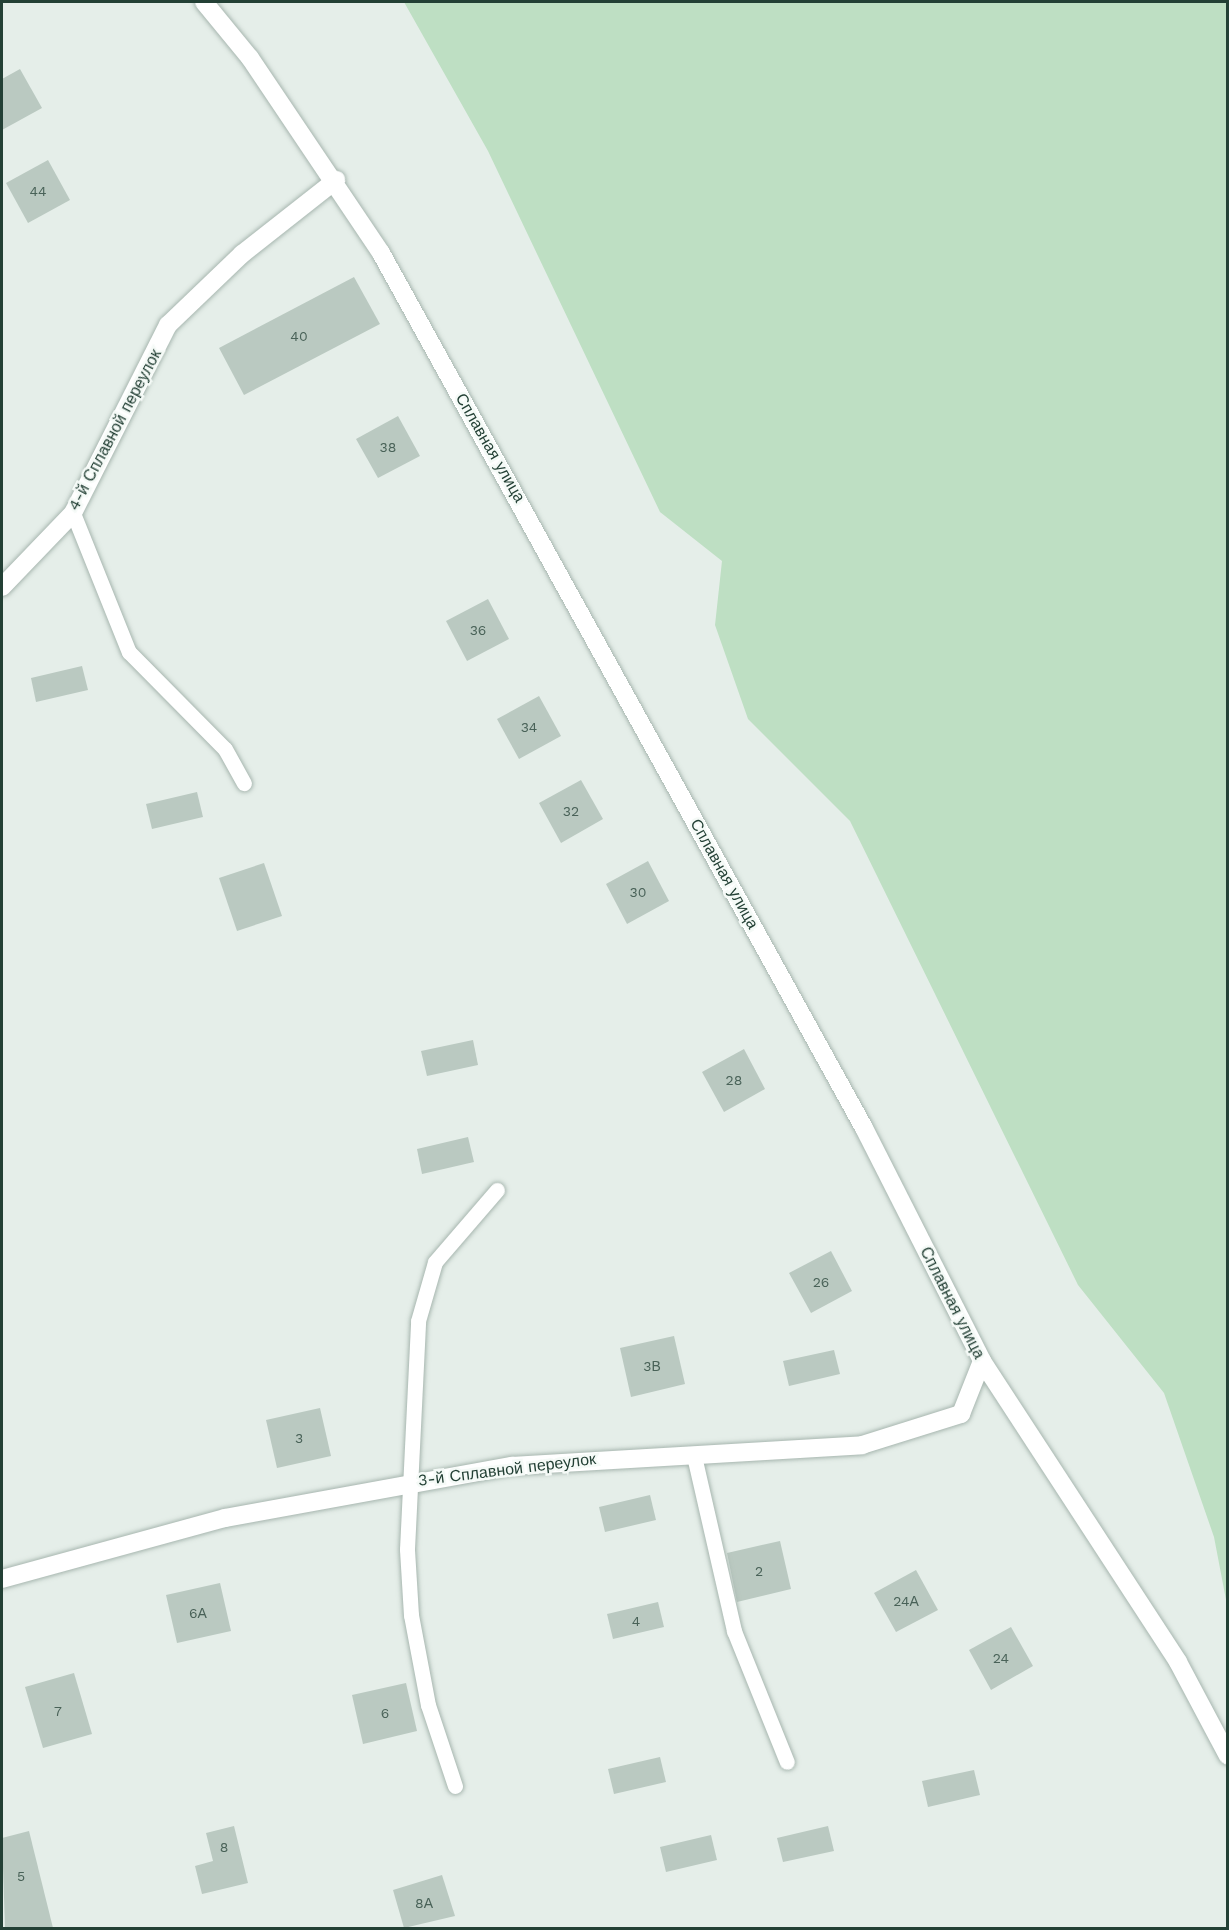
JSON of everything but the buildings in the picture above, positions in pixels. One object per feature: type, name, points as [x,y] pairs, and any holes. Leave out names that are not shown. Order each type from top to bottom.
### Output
[{"type":"street","name":"Сплавная улица","points":[[204,2],[336,180],[496,455],[864,1128],[982,1361],[1178,1662],[1227,1756]]},
{"type":"street","name":"4-й Сплавной переулок","points":[[2,587],[73,513],[168,325],[242,254],[336,180]]},
{"type":"street","name":"3-й Сплавной переулок","points":[[2,1579],[225,1518],[411,1482],[512,1466],[862,1445],[934,1427],[967,1407],[982,1361]]},
{"type":"lane","points":[[73,513],[129,652],[225,749],[244,783]]},
{"type":"lane","points":[[455,1786],[428,1705],[411,1615],[411,1482],[418,1321],[435,1262],[497,1190]]},
{"type":"lane","points":[[694,1456],[734,1631],[787,1762]]},
{"type":"green space","points":[[404,2],[1227,2],[1227,1605],[1214,1537],[1164,1393],[1078,1285],[850,821],[748,719],[715,625],[722,561],[660,512],[488,151]]}]
